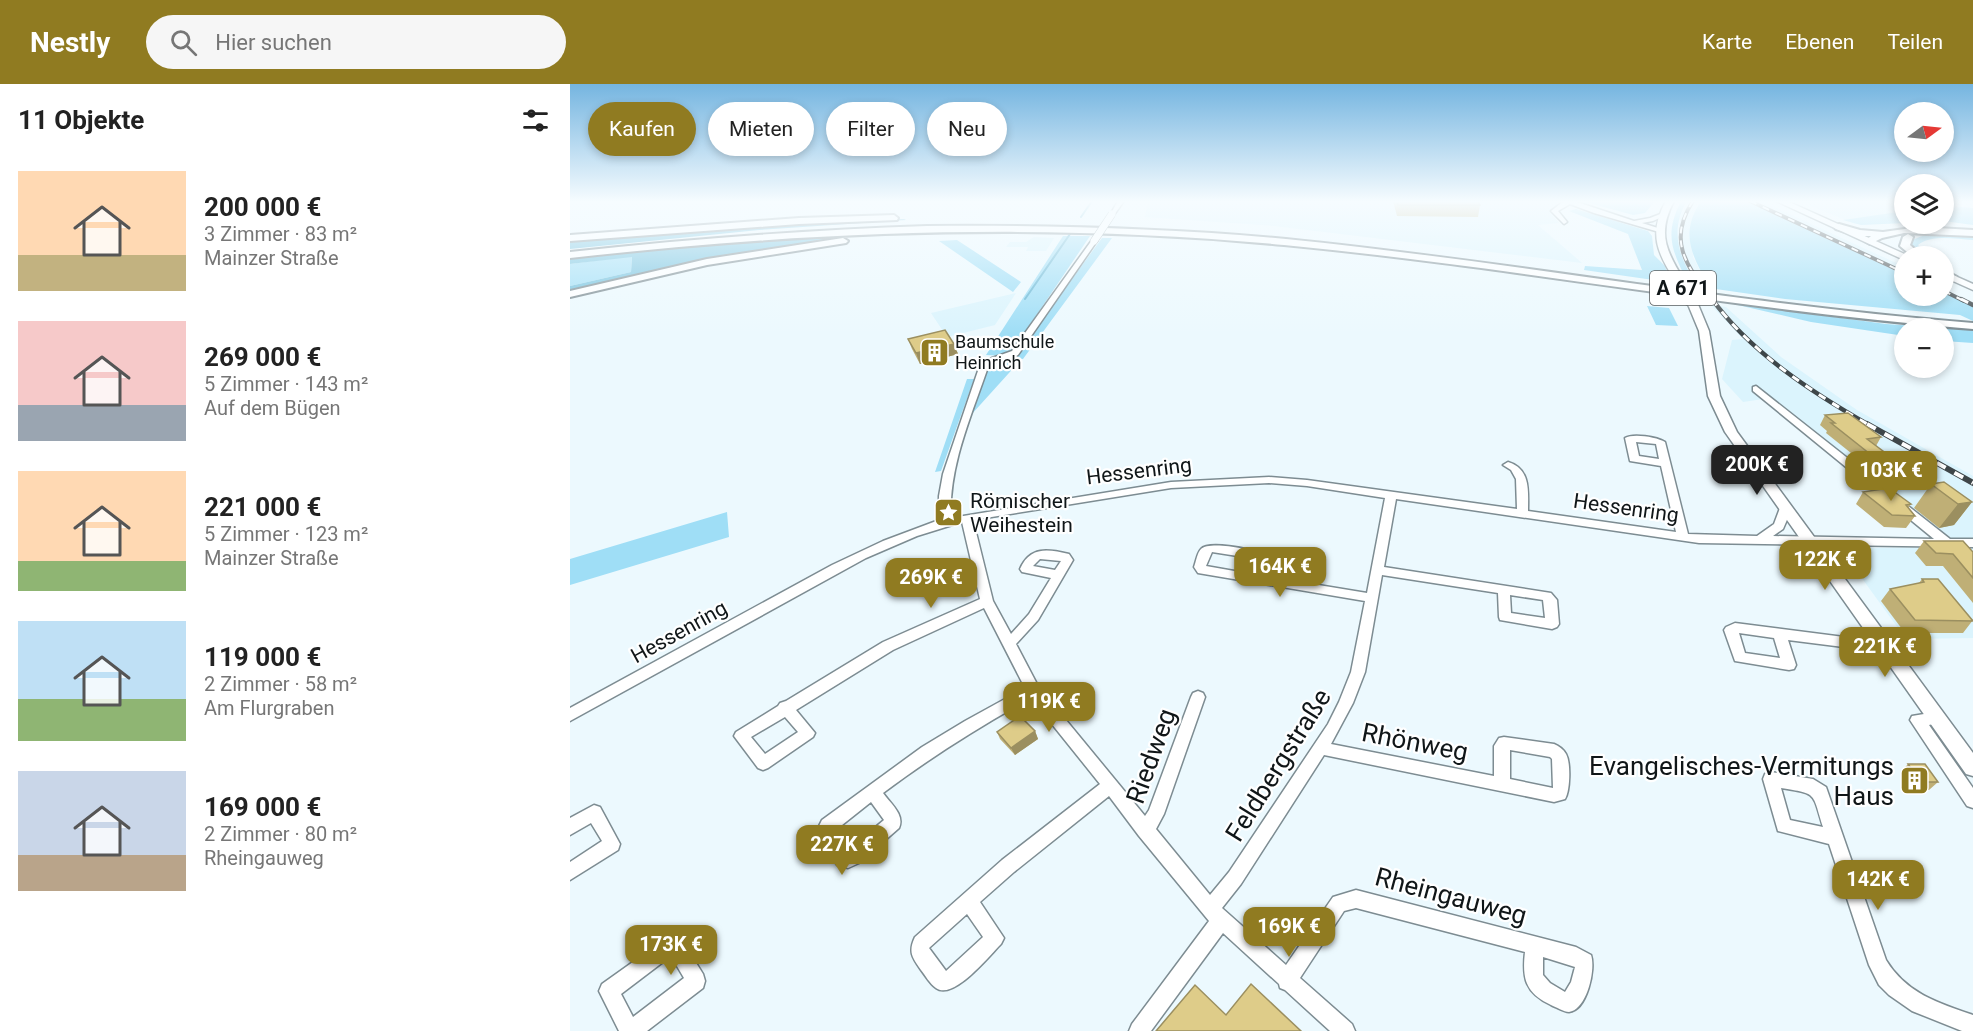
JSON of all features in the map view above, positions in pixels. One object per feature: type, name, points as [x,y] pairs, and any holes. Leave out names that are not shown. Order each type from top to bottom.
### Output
[{"type":"highway","points":[[570,254],[640,245]]},
{"type":"highway","name":"A 671","points":[[570,254],[661,245]]},
{"type":"highway","name":"A 671","points":[[570,294],[707,262],[814,245]]},
{"type":"highway","name":"A 671","points":[[1309,245],[1524,271],[1812,312],[1972,322]]},
{"type":"highway","name":"A 671","points":[[1358,245],[1820,307],[1972,322]]},
{"type":"main road","points":[[1661,245],[1692,302],[1704,331],[1710,381],[1717,404],[1731,432],[1973,768]]},
{"type":"main road","points":[[1879,245],[1894,252]]},
{"type":"main road","points":[[1954,278],[1973,287]]},
{"type":"street","points":[[945,522],[944,496],[948,474],[985,362],[1015,353],[1091,245]]},
{"type":"street","points":[[1756,389],[1946,542]]},
{"type":"street","points":[[1665,463],[1683,536]]},
{"type":"street","points":[[1508,465],[1520,473],[1522,513]]},
{"type":"street","name":"Hessenring","points":[[570,715],[822,575],[885,544],[945,522],[963,518],[1171,485],[1238,481],[1307,483],[1683,536],[1758,541],[1973,543]]},
{"type":"street","name":"Feldbergstraße","points":[[1139,1031],[1333,728],[1353,688],[1391,495]]},
{"type":"street","points":[[944,496],[963,518],[987,601],[1033,690],[1056,715],[1109,786],[1215,914],[1345,1031]]},
{"type":"street","points":[[1758,541],[1779,526],[1786,508]]},
{"type":"street","points":[[1377,570],[1504,590]]},
{"type":"street","points":[[1008,643],[1025,629],[1059,575]]},
{"type":"street","points":[[1245,577],[1372,598]]},
{"type":"street","points":[[785,707],[888,646],[987,601]]},
{"type":"street","points":[[1780,634],[1883,646]]},
{"type":"street","points":[[873,792],[961,730],[1033,690]]},
{"type":"street","name":"Riedweg","points":[[1145,831],[1156,813],[1198,696]]},
{"type":"street","points":[[1936,718],[1917,720],[1973,801]]},
{"type":"street","name":"Rhönweg","points":[[1320,748],[1502,784],[1559,794],[1561,791],[1560,757],[1554,752],[1504,743],[1502,746],[1502,784]]},
{"type":"street","points":[[969,901],[1016,860],[1109,786]]},
{"type":"street","points":[[570,827],[594,812],[612,844],[570,872]]},
{"type":"street","points":[[1834,837],[1884,977],[1904,997],[1973,1025]]},
{"type":"street","name":"Rheingauweg","points":[[1287,981],[1339,903],[1356,899],[1535,946]]},
{"type":"street","points":[[674,943],[696,981],[630,1031],[609,991],[674,943]]},
{"type":"shaded area","points":[[570,245],[608,245],[570,249]]},
{"type":"shaded area","points":[[695,245],[803,245],[704,261],[570,292],[570,286],[631,272],[632,257],[570,264],[570,258]]},
{"type":"shaded area","points":[[945,245],[965,245],[1021,282],[1013,292]]},
{"type":"shaded area","points":[[1050,245],[1046,251],[1026,251],[1028,247],[1006,247]]},
{"type":"shaded area","points":[[1057,245],[1084,245],[1025,332],[1005,356],[986,355]]},
{"type":"shaded area","points":[[1097,245],[1107,245],[1023,359],[1014,358]]},
{"type":"shaded area","points":[[1434,245],[1561,245],[1582,263]]},
{"type":"shaded area","points":[[1632,245],[1653,245],[1654,255],[1665,266],[1669,278],[1687,281],[1673,245],[1679,245],[1684,262],[1695,282],[1708,284],[1691,245],[1841,245],[1894,270],[1894,306],[1954,306],[1954,297],[1973,306],[1973,321],[1960,315],[1785,299],[1584,270],[1585,266],[1642,270]]},
{"type":"shaded area","points":[[1678,245],[1694,245],[1693,257],[1708,285],[1695,283],[1681,257]]},
{"type":"shaded area","points":[[1841,245],[1857,245],[1894,262],[1894,270]]},
{"type":"shaded area","points":[[632,256],[631,272],[570,286],[570,264]]},
{"type":"shaded area","points":[[1016,293],[995,325],[947,337],[931,313]]},
{"type":"shaded area","points":[[1729,303],[1894,325],[1894,334],[1811,322]]},
{"type":"shaded area","points":[[1711,305],[1726,307],[1781,357],[1857,410],[1973,476],[1973,638],[1906,639],[1845,555],[1870,548],[1956,547],[1770,398],[1743,402],[1722,379],[1732,340],[1743,339]]},
{"type":"shaded area","points":[[1647,306],[1669,308],[1678,326],[1656,325]]},
{"type":"shaded area","points":[[1954,329],[1973,330],[1973,343],[1954,342]]},
{"type":"shaded area","points":[[1002,361],[1018,363],[971,415],[989,363]]},
{"type":"shaded area","points":[[967,379],[974,379],[941,471],[935,472]]},
{"type":"shaded area","points":[[727,512],[729,537],[570,585],[570,559]]},
{"type":"building","points":[[945,330],[954,344],[916,353],[908,339]]},
{"type":"building","points":[[1848,413],[1881,437],[1867,439],[1899,463],[1880,466],[1865,454],[1870,454],[1831,423],[1835,423],[1825,415]]},
{"type":"building","points":[[1944,482],[1972,502],[1958,504],[1931,484]]},
{"type":"building","points":[[1889,488],[1911,504],[1906,505],[1915,516],[1892,515],[1863,492]]},
{"type":"building","points":[[1924,541],[1963,541],[1973,552],[1973,578],[1953,554],[1936,553]]},
{"type":"building","points":[[1922,579],[1938,579],[1973,621],[1915,620],[1890,589],[1924,582]]},
{"type":"building","points":[[1020,716],[1035,731],[1011,748],[997,732]]},
{"type":"building","points":[[1908,764],[1925,764],[1938,782],[1921,782]]},
{"type":"building","points":[[1251,984],[1301,1031],[1156,1031],[1195,985],[1226,1015]]},
{"type":"waterway","points":[[1025,299],[1062,245]]},
{"type":"railway","points":[[1682,245],[1689,265],[1713,301]]},
{"type":"railway","points":[[1845,245],[1894,268]]},
{"type":"railway","points":[[1954,296],[1964,301]]},
{"type":"railway","points":[[1712,299],[1745,337],[1764,354],[1805,385],[1869,425]]},
{"type":"railway","points":[[1961,299],[1973,305]]},
{"type":"railway","points":[[1867,424],[1973,483]]},
{"type":"place","name":"Baumschule Heinrich","points":[[934,352]]},
{"type":"place","name":"Römischer Weihestein","points":[[949,513]]},
{"type":"place","name":"Evangelisches-Vermitungs Haus","points":[[1915,781]]}]
